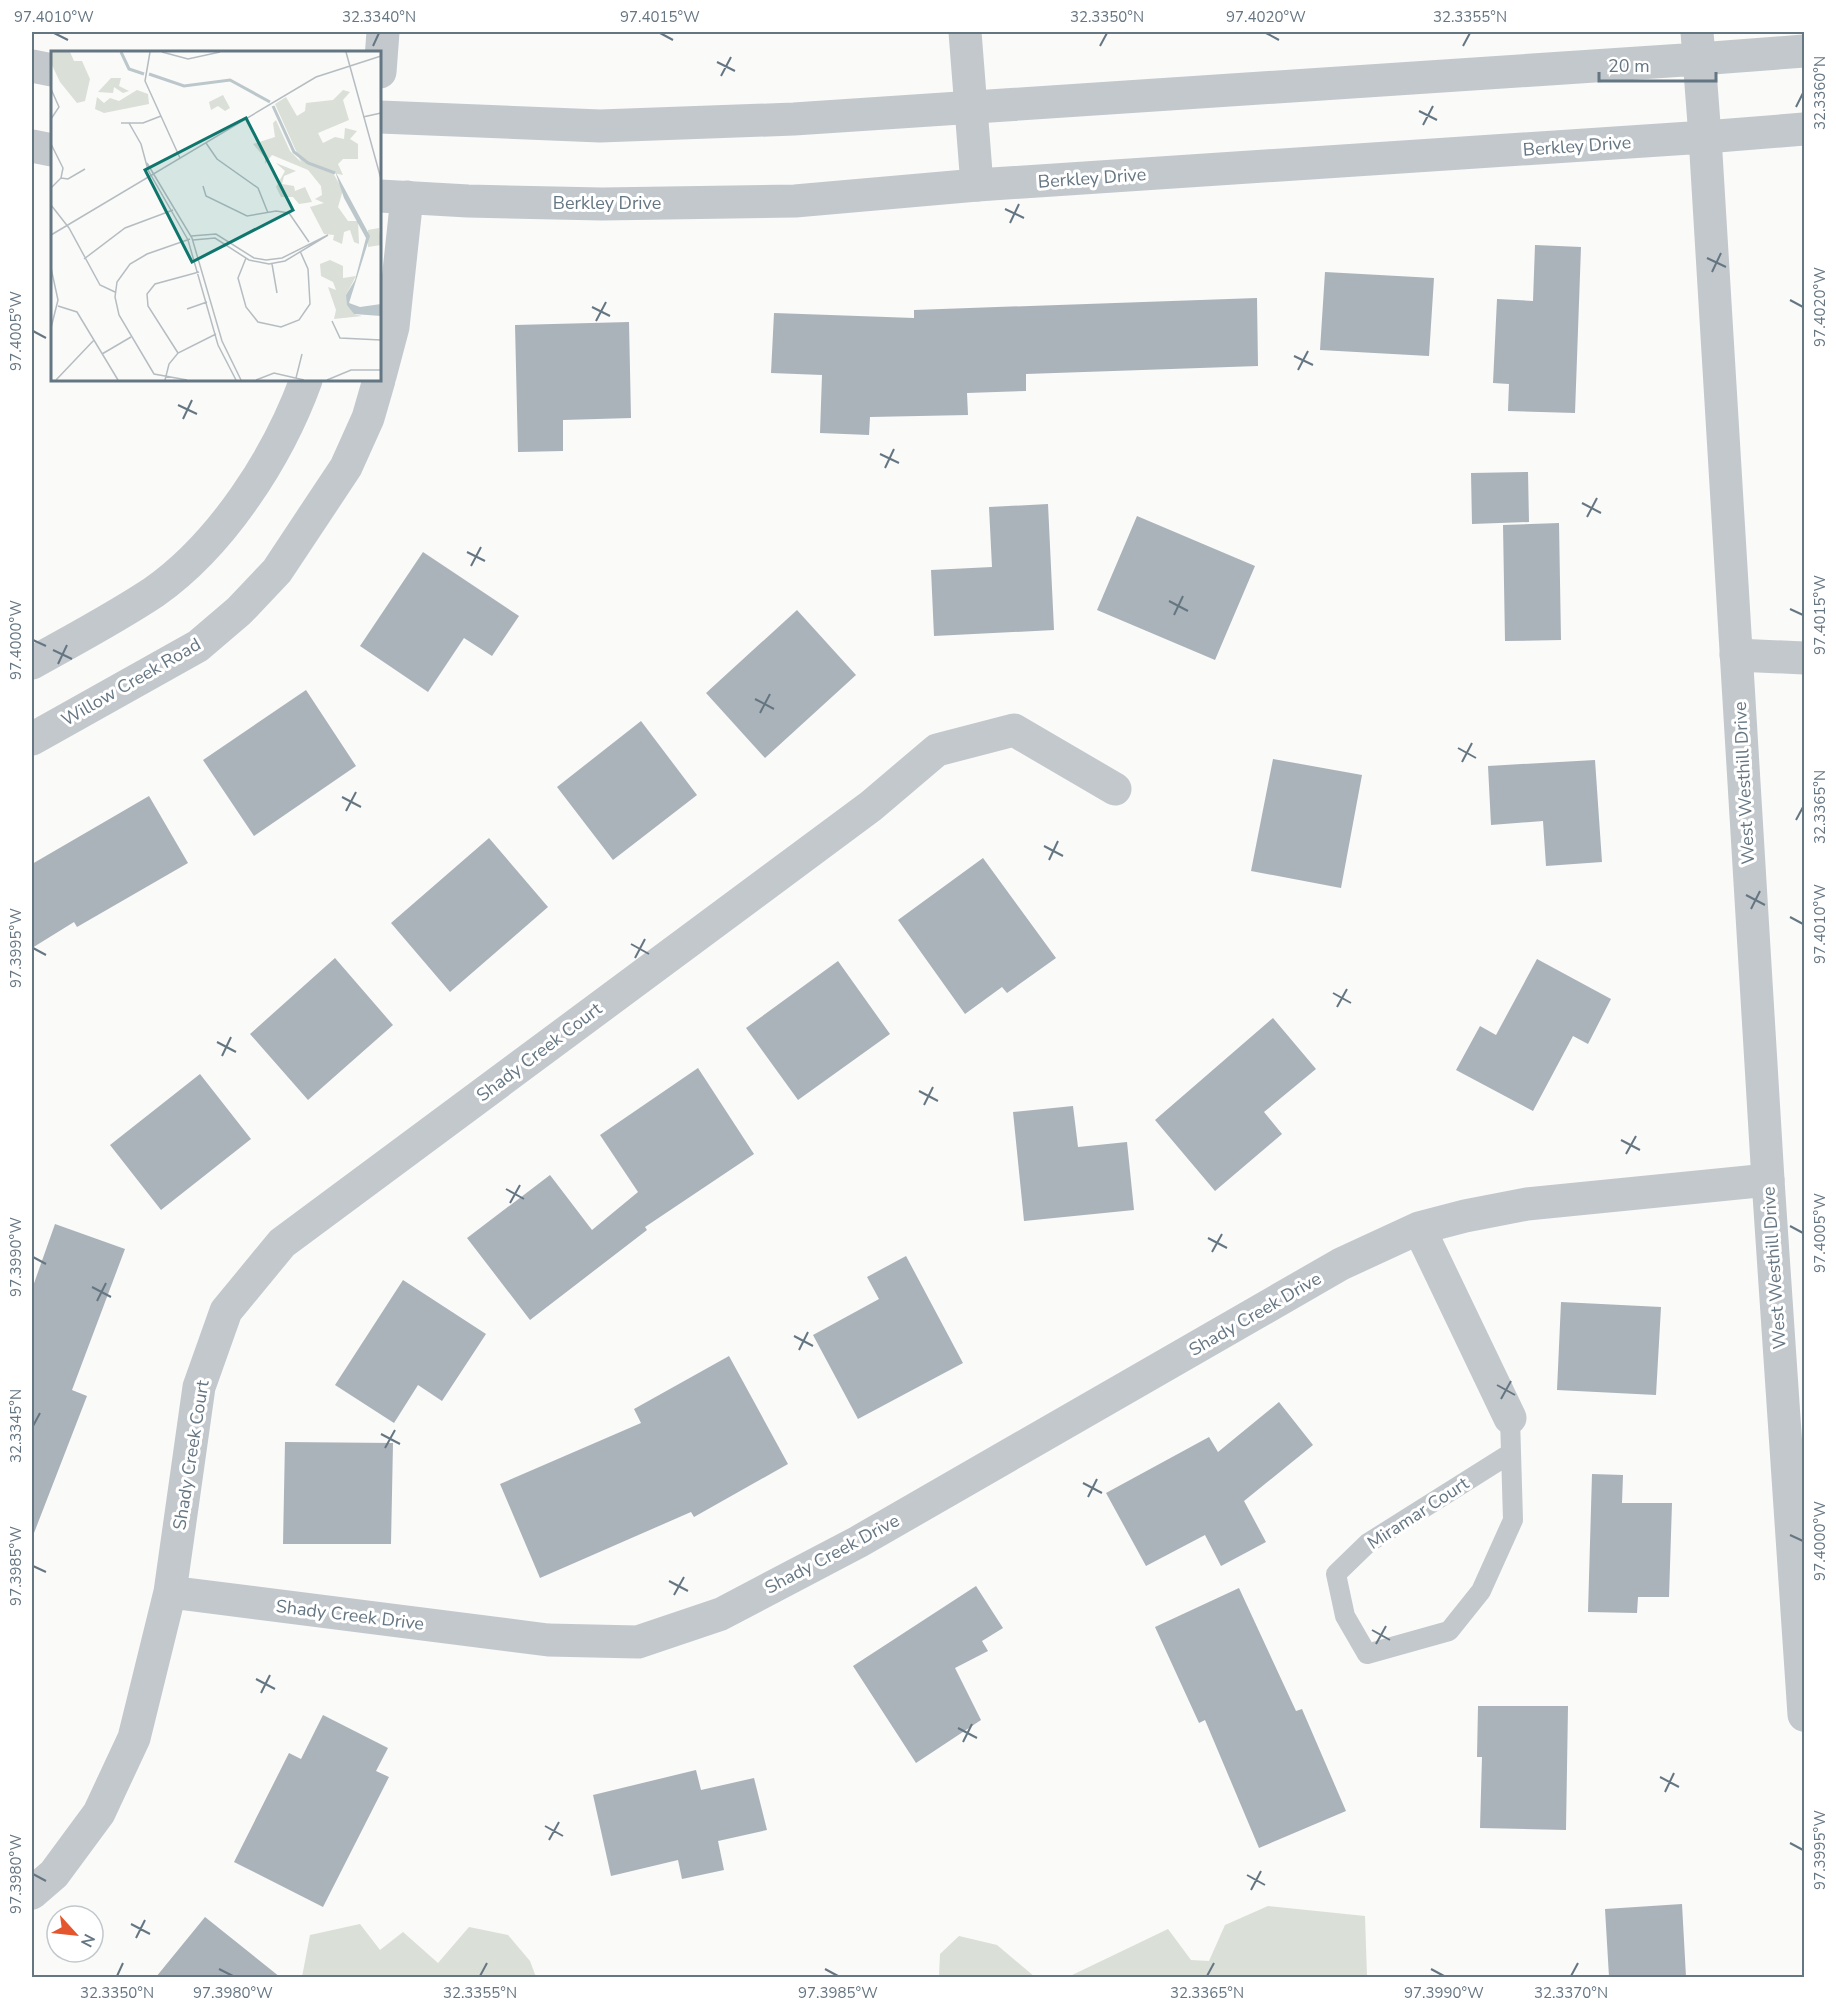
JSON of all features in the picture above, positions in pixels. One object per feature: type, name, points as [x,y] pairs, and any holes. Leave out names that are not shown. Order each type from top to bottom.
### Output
[{"type":"street","points":[[381,59],[383,32]]},
{"type":"street","points":[[965,32],[977,185]]},
{"type":"street","points":[[381,117],[600,126],[795,119],[970,107],[1698,45],[1804,51]]},
{"type":"street","name":"West Westhill Drive","points":[[1698,45],[1768,1180],[1799,1530],[1804,1715]]},
{"type":"street","points":[[32,66],[51,70]]},
{"type":"street","name":"Berkley Drive","points":[[393,196],[602,204],[795,201],[977,185],[1804,129]]},
{"type":"street","points":[[32,146],[51,150]]},
{"type":"street","name":"Willow Creek Road","points":[[381,371],[393,327],[393,196]]},
{"type":"street","points":[[32,663],[156,590],[190,561],[221,529],[250,489],[273,453],[295,410],[306,381]]},
{"type":"street","name":"Willow Creek Road","points":[[32,739],[198,646],[239,611],[277,572],[346,467],[368,418],[378,381]]},
{"type":"street","points":[[1736,655],[1804,657]]},
{"type":"street","name":"Shady Creek Court","points":[[170,1592],[199,1387],[226,1311],[282,1243],[871,806],[937,750],[1014,730],[1115,789]]},
{"type":"street","name":"Shady Creek Drive","points":[[170,1592],[548,1640],[638,1642],[721,1614],[858,1542],[1341,1264],[1419,1228],[1527,1204],[1768,1180]]},
{"type":"street","name":"Miramar Court","points":[[1419,1228],[1510,1418]]},
{"type":"street","points":[[32,1893],[54,1874],[99,1813],[134,1738],[170,1592]]},
{"type":"lane","name":"Miramar Court","points":[[1510,1418],[1513,1520],[1482,1591],[1449,1631],[1367,1654],[1345,1616],[1336,1574],[1368,1543],[1511,1453]]},
{"type":"shaded area","points":[[1268,1906],[1365,1916],[1367,1977],[1068,1977],[1168,1929],[1191,1960],[1209,1961],[1225,1925]]},
{"type":"shaded area","points":[[360,1924],[380,1950],[403,1932],[438,1963],[469,1927],[508,1935],[530,1961],[536,1977],[302,1977],[310,1935]]},
{"type":"shaded area","points":[[959,1936],[997,1945],[1035,1977],[939,1977],[940,1954]]},
{"type":"building","points":[[1535,245],[1581,247],[1575,413],[1508,411],[1509,384],[1493,383],[1497,299],[1533,301]]},
{"type":"building","points":[[1325,272],[1434,278],[1429,356],[1320,350]]},
{"type":"building","points":[[1257,298],[1258,366],[1026,374],[1026,391],[967,393],[968,415],[870,417],[869,435],[820,433],[822,375],[771,373],[774,313],[914,318],[914,310]]},
{"type":"building","points":[[629,322],[631,418],[563,420],[563,451],[518,452],[515,325]]},
{"type":"building","points":[[1528,472],[1529,522],[1472,524],[1471,473]]},
{"type":"building","points":[[1048,504],[1054,630],[934,636],[931,570],[992,567],[989,507]]},
{"type":"building","points":[[1137,516],[1255,566],[1215,660],[1097,610]]},
{"type":"building","points":[[1559,523],[1561,640],[1505,641],[1503,525]]},
{"type":"building","points":[[423,552],[519,616],[492,656],[464,638],[428,692],[360,646]]},
{"type":"building","points":[[797,610],[856,675],[765,758],[706,693]]},
{"type":"building","points":[[306,690],[356,766],[254,836],[203,760]]},
{"type":"building","points":[[641,721],[697,795],[613,860],[557,787]]},
{"type":"building","points":[[1273,759],[1362,775],[1341,888],[1251,871]]},
{"type":"building","points":[[1595,760],[1602,862],[1546,866],[1543,821],[1491,825],[1488,766]]},
{"type":"building","points":[[149,796],[188,863],[77,927],[74,922],[32,948],[32,864]]},
{"type":"building","points":[[489,838],[548,907],[450,992],[391,923]]},
{"type":"building","points":[[983,858],[1056,958],[1007,993],[1002,987],[965,1014],[898,920]]},
{"type":"building","points":[[335,958],[393,1025],[308,1100],[250,1034]]},
{"type":"building","points":[[1537,959],[1611,999],[1588,1044],[1573,1036],[1533,1111],[1456,1070],[1480,1026],[1496,1035]]},
{"type":"building","points":[[838,961],[890,1034],[798,1100],[746,1028]]},
{"type":"building","points":[[1273,1018],[1316,1069],[1264,1112],[1282,1134],[1215,1191],[1155,1120]]},
{"type":"building","points":[[698,1068],[754,1154],[645,1227],[647,1230],[530,1320],[467,1238],[550,1175],[592,1230],[638,1192],[600,1135]]},
{"type":"building","points":[[200,1074],[251,1139],[161,1210],[110,1145]]},
{"type":"building","points":[[1073,1106],[1078,1147],[1127,1142],[1134,1210],[1024,1221],[1013,1112]]},
{"type":"building","points":[[55,1224],[125,1249],[72,1390],[87,1396],[34,1533],[32,1532],[32,1289]]},
{"type":"building","points":[[906,1256],[963,1363],[858,1419],[813,1335],[879,1299],[867,1277]]},
{"type":"building","points":[[403,1280],[486,1334],[442,1401],[418,1385],[394,1423],[335,1385]]},
{"type":"building","points":[[1561,1302],[1661,1307],[1656,1395],[1557,1390]]},
{"type":"building","points":[[729,1356],[788,1464],[694,1517],[691,1512],[540,1578],[500,1484],[641,1423],[634,1409]]},
{"type":"building","points":[[1279,1402],[1313,1445],[1244,1501],[1266,1542],[1221,1566],[1205,1535],[1146,1566],[1106,1493],[1209,1437],[1218,1452]]},
{"type":"building","points":[[285,1442],[393,1443],[391,1544],[283,1544]]},
{"type":"building","points":[[1592,1474],[1623,1475],[1622,1503],[1672,1503],[1669,1597],[1638,1597],[1637,1613],[1588,1612]]},
{"type":"building","points":[[976,1586],[1003,1628],[982,1641],[988,1651],[955,1668],[981,1720],[916,1763],[853,1666]]},
{"type":"building","points":[[1239,1588],[1296,1711],[1302,1709],[1346,1811],[1259,1848],[1205,1720],[1199,1723],[1155,1627]]},
{"type":"building","points":[[1478,1706],[1568,1706],[1566,1830],[1480,1828],[1482,1757],[1477,1757]]},
{"type":"building","points":[[323,1715],[388,1748],[376,1771],[389,1777],[323,1907],[234,1862],[289,1753],[301,1759]]},
{"type":"building","points":[[696,1770],[701,1790],[754,1778],[767,1830],[718,1841],[724,1870],[682,1879],[678,1860],[611,1876],[593,1795]]},
{"type":"building","points":[[1682,1904],[1686,1977],[1609,1977],[1605,1909]]},
{"type":"building","points":[[205,1917],[280,1977],[156,1977]]}]
